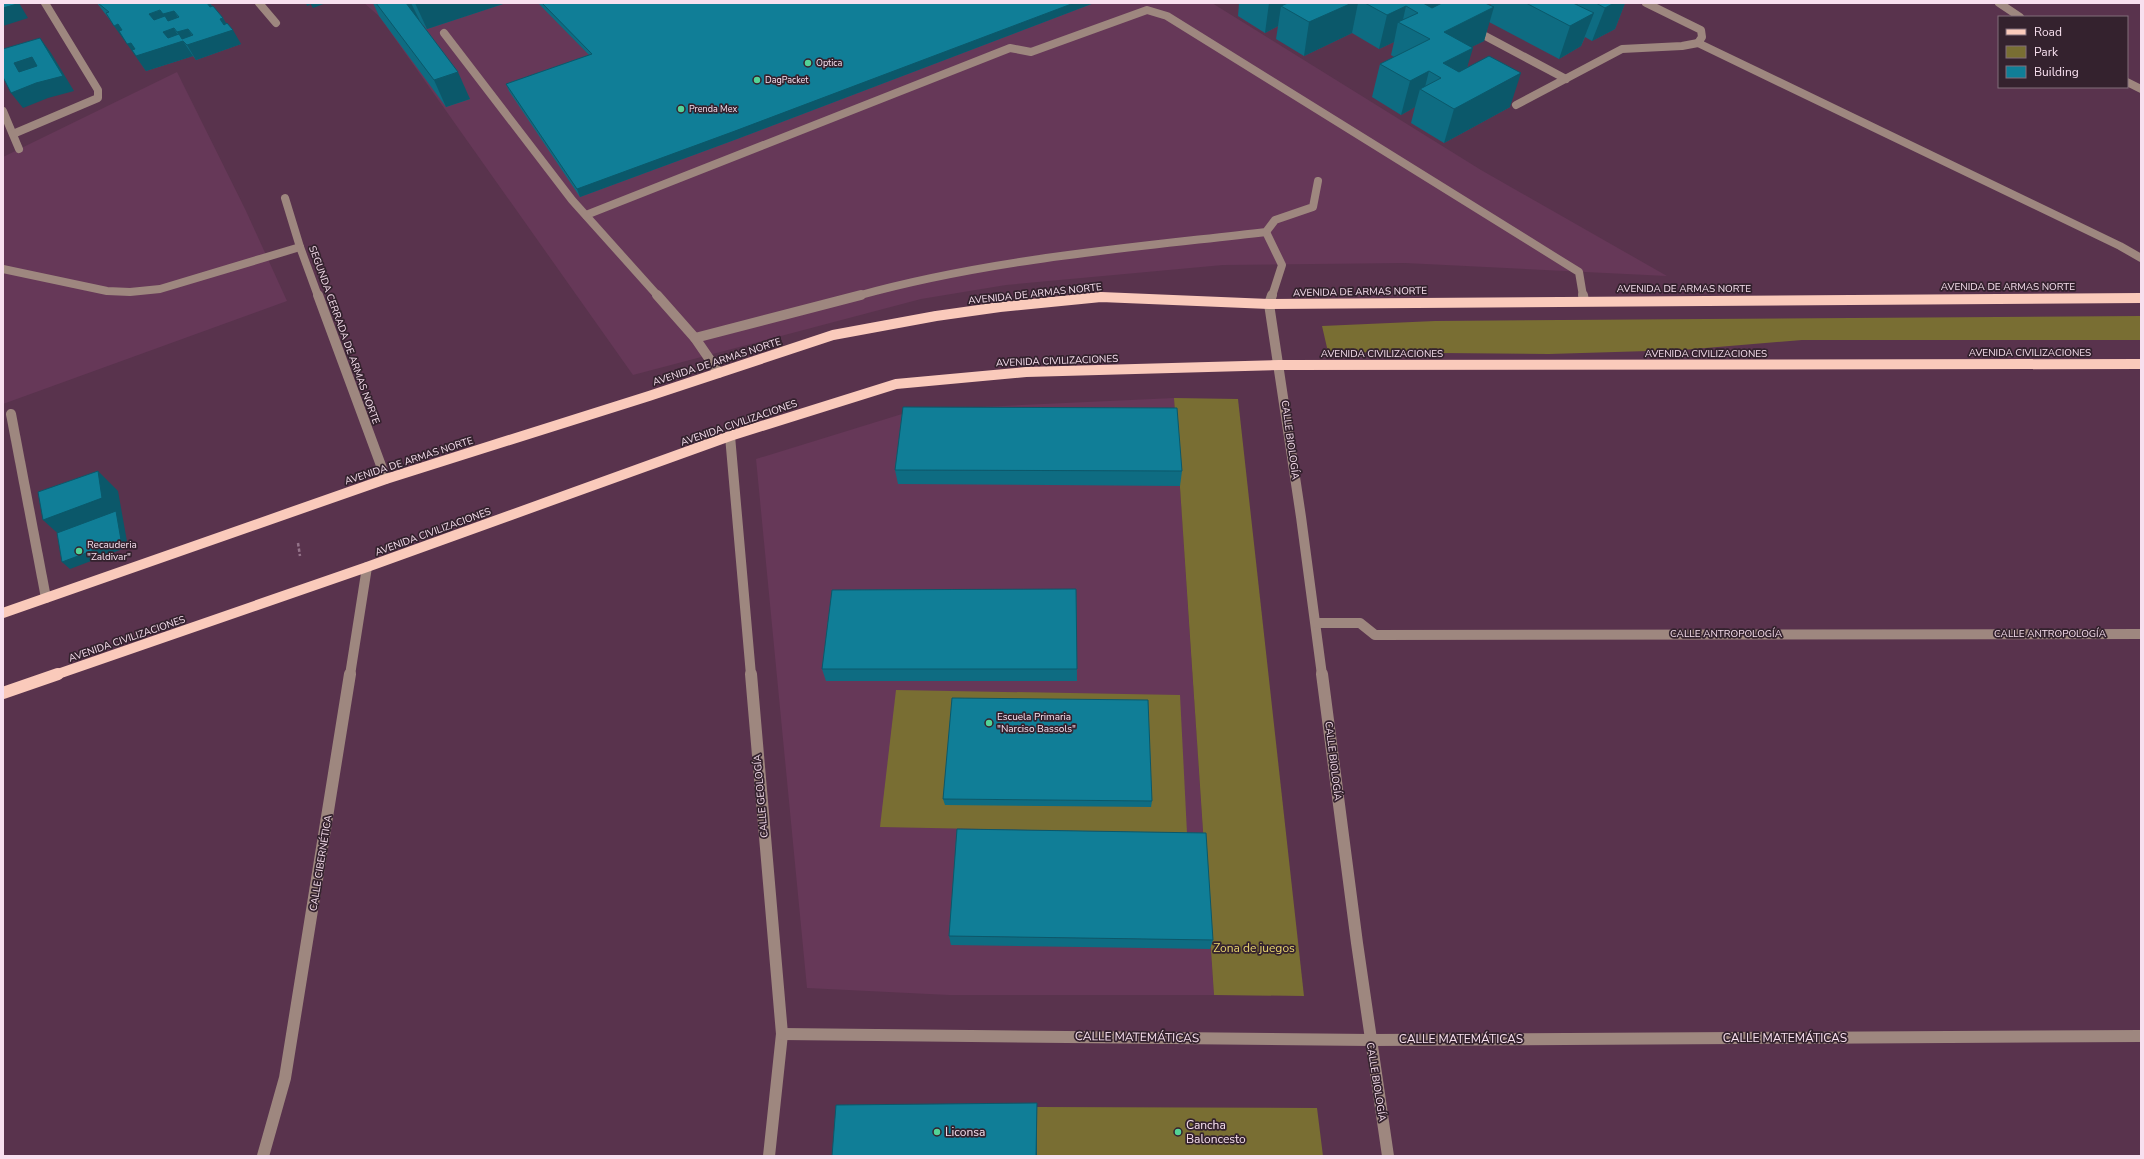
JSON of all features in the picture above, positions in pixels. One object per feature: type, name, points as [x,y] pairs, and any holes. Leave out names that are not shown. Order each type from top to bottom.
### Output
[{"type":"main road","name":"AVENIDA DE ARMAS NORTE","points":[[3,613],[386,479],[719,373],[833,335],[936,316],[1000,307],[1102,297],[1269,304],[1584,300],[2141,298]]},
{"type":"main road","name":"AVENIDA CIVILIZACIONES","points":[[3,693],[368,567],[730,436],[896,384],[1026,372],[1279,365],[2141,364]]},
{"type":"street","points":[[13,134],[98,98],[98,90],[45,3]]},
{"type":"street","points":[[260,3],[276,23]]},
{"type":"street","points":[[1516,105],[1622,49],[1640,46],[1689,47],[1698,43],[1702,37],[1701,30],[1646,3]]},
{"type":"street","points":[[1999,3],[2018,16]]},
{"type":"street","points":[[586,215],[1010,48],[1031,52],[1147,10],[1166,16],[1579,272],[1584,300]]},
{"type":"street","points":[[1465,25],[1566,79]]},
{"type":"street","points":[[444,33],[572,200],[696,338],[719,373]]},
{"type":"street","points":[[1698,43],[2120,246],[2141,258]]},
{"type":"street","points":[[2128,82],[2141,88]]},
{"type":"street","points":[[3,111],[19,149]]},
{"type":"street","points":[[696,338],[912,281],[1086,253],[1266,232],[1275,220],[1313,207],[1318,181]]},
{"type":"street","name":"SEGUNDA CERRADA DE ARMAS NORTE","points":[[284,198],[300,247],[386,479]]},
{"type":"street","points":[[1266,232],[1282,265],[1269,304]]},
{"type":"street","points":[[3,268],[107,291],[130,292],[167,287],[300,247]]},
{"type":"street","name":"CALLE BIOLOGÍA","points":[[1269,304],[1316,623],[1370,1040],[1388,1156]]},
{"type":"street","points":[[11,414],[46,598]]},
{"type":"street","name":"CALLE GEOLOGÍA","points":[[730,436],[782,1034],[770,1156]]},
{"type":"street","name":"CALLE CIBERNÉTICA","points":[[263,1156],[285,1078],[368,567]]},
{"type":"street","name":"CALLE ANTROPOLOGÍA","points":[[1316,623],[1360,623],[1375,635],[2141,634]]},
{"type":"street","name":"CALLE MATEMÁTICAS","points":[[782,1034],[1370,1040],[2141,1036]]},
{"type":"shaded area","points":[[364,3],[1212,3],[1481,170],[1667,276],[1405,263],[1223,265],[1006,285],[921,299],[633,375],[379,16]]},
{"type":"shaded area","points":[[177,72],[246,211],[287,301],[3,404],[3,157]]},
{"type":"shaded area","name":"Escuela Primaria \"Narciso Bassols\"","points":[[1174,398],[1214,995],[949,995],[807,988],[756,459],[915,410]]},
{"type":"green space","points":[[2141,316],[2141,340],[1802,340],[1682,350],[1549,354],[1328,352],[1322,326],[1435,321]]},
{"type":"green space","name":"Zona de juegos","points":[[1174,398],[1238,399],[1304,996],[1214,995]]},
{"type":"green space","points":[[896,690],[1180,695],[1187,833],[880,827]]},
{"type":"green space","name":"Cancha Baloncesto","points":[[1037,1107],[1317,1108],[1323,1156],[1037,1156]]},
{"type":"building","points":[[3,3],[17,3],[17,4],[3,8]]},
{"type":"building","points":[[98,3],[207,3],[210,7],[213,6],[223,18],[220,19],[224,25],[227,23],[233,30],[187,45],[183,41],[136,56],[132,50],[135,49],[131,43],[127,44],[119,31],[122,30],[118,24],[114,26],[106,13],[109,12]],"holes":[[[160,10],[163,14],[174,11],[179,17],[168,21],[165,16],[154,20],[149,14]],[[174,28],[177,32],[188,29],[193,35],[182,39],[179,34],[168,38],[163,32]]]},
{"type":"building","points":[[376,3],[406,3],[458,72],[434,80]]},
{"type":"building","points":[[542,3],[1074,3],[577,189],[506,84],[592,54]]},
{"type":"building","points":[[1288,3],[1352,3],[1309,22],[1281,6]]},
{"type":"building","points":[[1365,3],[1423,3],[1432,8],[1442,3],[1485,3],[1494,7],[1444,32],[1473,48],[1443,63],[1459,72],[1489,56],[1521,73],[1454,109],[1420,89],[1441,78],[1429,71],[1410,81],[1380,64],[1430,39],[1398,22],[1418,13],[1406,6],[1387,15]]},
{"type":"building","points":[[1526,3],[1573,3],[1594,13],[1570,26]]},
{"type":"building","points":[[1596,3],[1614,3],[1605,8]]},
{"type":"building","points":[[40,38],[63,76],[36,83],[11,93],[3,77],[3,49]],"holes":[[[32,57],[37,66],[19,72],[14,63]]]},
{"type":"building","points":[[903,407],[1177,408],[1182,471],[895,470]]},
{"type":"building","points":[[98,471],[102,498],[43,520],[38,492]]},
{"type":"building","points":[[116,511],[121,540],[62,562],[57,533]]},
{"type":"building","points":[[1076,589],[1077,669],[822,669],[832,590]]},
{"type":"building","points":[[952,698],[1148,700],[1152,801],[943,799]]},
{"type":"building","points":[[957,829],[1206,833],[1213,940],[949,936]]},
{"type":"building","name":"Liconsa","points":[[1037,1103],[1036,1156],[832,1156],[836,1105]]},
{"type":"place","name":"Optica","points":[[808,63]]},
{"type":"place","name":"DagPacket","points":[[757,80]]},
{"type":"place","name":"Prenda Mex","points":[[681,109]]},
{"type":"place","name":"Recauderia \"Zaldivar\"","points":[[79,551]]},
{"type":"place","name":"Escuela Primaria \"Narciso Bassols\"","points":[[989,723]]},
{"type":"place","name":"Liconsa","points":[[937,1132]]},
{"type":"place","name":"Cancha Baloncesto","points":[[1178,1132]]}]
